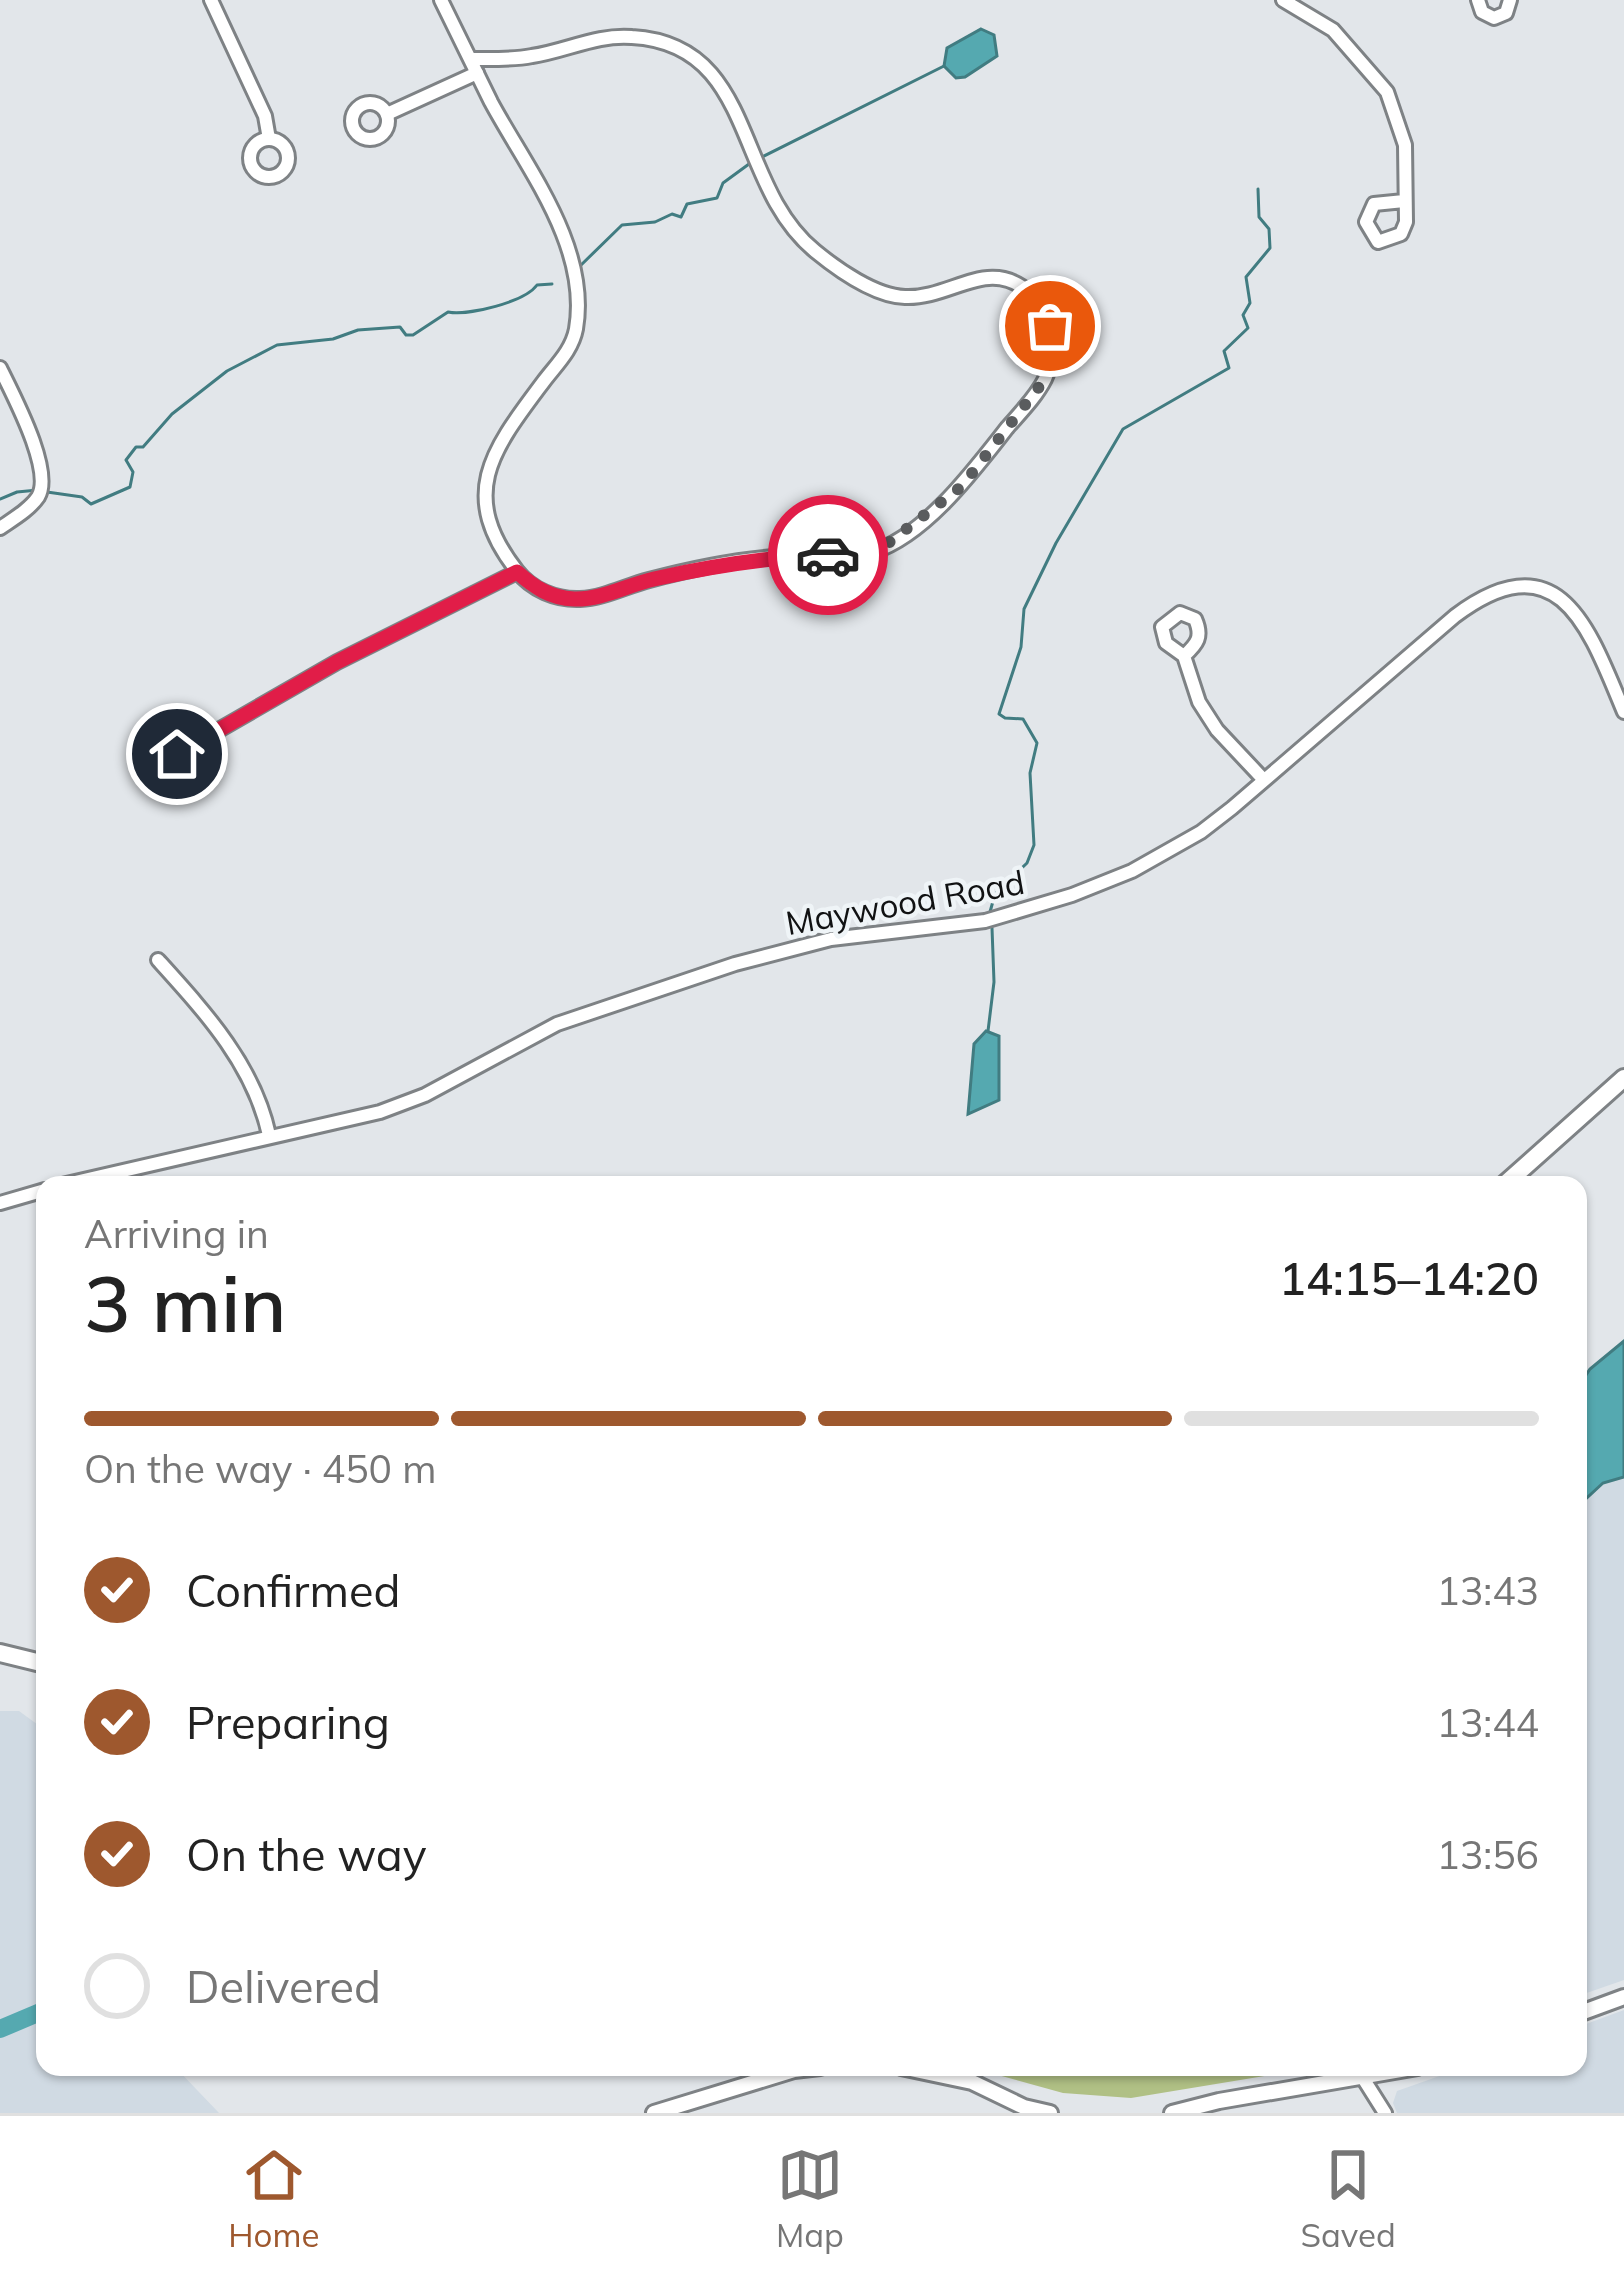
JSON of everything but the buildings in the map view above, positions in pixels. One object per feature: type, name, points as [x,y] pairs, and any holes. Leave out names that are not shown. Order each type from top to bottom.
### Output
[{"type":"main road","points":[[1514,1176],[1624,1078]]},
{"type":"main road","points":[[0,1653],[36,1662]]},
{"type":"street","points":[[211,0],[265,116],[269,139]]},
{"type":"street","points":[[387,114],[474,66],[622,36],[671,44],[714,73],[754,161],[794,232],[842,270],[875,288],[907,297],[991,277],[1005,276],[1016,282],[1037,301],[1050,326],[1052,352],[1046,378],[962,486],[878,551],[736,563],[650,579],[597,597],[545,593],[517,572],[487,516],[483,490],[497,447],[574,337],[577,308],[572,269],[552,211],[474,66],[441,0]]},
{"type":"street","points":[[1283,0],[1333,30],[1387,92],[1405,145],[1408,179],[1404,201]]},
{"type":"street","points":[[1478,0],[1483,14],[1496,18],[1507,12],[1510,0]]},
{"type":"street","points":[[0,368],[41,466],[41,491],[0,528]]},
{"type":"street","points":[[177,754],[337,662],[517,572]]},
{"type":"street","name":"Maywood Road","points":[[96,1176],[400,1105],[557,1024],[794,946],[986,921],[1132,872],[1201,832],[1455,616],[1493,591],[1536,587],[1568,604],[1591,632],[1624,712]]},
{"type":"street","points":[[1184,656],[1199,702],[1216,730],[1263,779]]},
{"type":"street","points":[[158,960],[210,1018],[236,1056],[258,1099],[269,1135]]},
{"type":"street","points":[[118,1170],[119,1176]]},
{"type":"street","points":[[0,1203],[36,1193]]},
{"type":"street","points":[[1587,2011],[1624,1997]]},
{"type":"street","points":[[654,2113],[776,2076]]},
{"type":"street","points":[[944,2076],[972,2082],[1024,2110],[1050,2113]]},
{"type":"street","points":[[1172,2113],[1221,2107],[1348,2076]]},
{"type":"street","points":[[1362,2076],[1385,2113]]},
{"type":"shaded area","points":[[1624,1477],[1624,1980],[1587,1993],[1587,1498],[1603,1483]]},
{"type":"shaded area","points":[[0,1711],[19,1711],[36,1723],[36,2076],[184,2076],[219,2113],[0,2113]]},
{"type":"shaded area","points":[[1624,2010],[1624,2113],[1397,2113],[1393,2103],[1397,2091],[1440,2076],[1587,2076],[1587,2024]]},
{"type":"green space","points":[[1002,2076],[1265,2076],[1131,2098],[1063,2093]]},
{"type":"water","points":[[981,29],[994,35],[997,56],[956,78],[944,66],[947,48]]},
{"type":"water","points":[[986,1031],[999,1036],[999,1100],[968,1114],[974,1044]]},
{"type":"water","points":[[1624,1341],[1624,1477],[1603,1483],[1587,1498],[1587,1374]]},
{"type":"waterway","points":[[758,159],[944,66]]},
{"type":"waterway","points":[[579,267],[622,225],[655,222],[672,214],[681,217],[687,204],[717,198],[723,183],[749,164]]},
{"type":"waterway","points":[[990,912],[995,894],[1027,863],[1034,845],[1030,773],[1037,743],[1023,719],[999,714],[1021,647],[1024,609],[1056,543],[1123,429],[1229,368],[1224,351],[1248,328],[1243,315],[1250,303],[1246,277],[1270,248],[1269,229],[1259,217],[1258,189]]},
{"type":"waterway","points":[[47,492],[82,497],[91,504],[130,487],[133,472],[126,460],[136,447],[143,447],[172,414],[227,371],[277,345],[333,339],[358,330],[400,327],[406,335],[413,335],[448,312],[496,306],[537,285],[552,284]]},
{"type":"waterway","points":[[0,499],[38,490]]},
{"type":"waterway","points":[[988,1031],[994,982],[992,928]]},
{"type":"waterway","points":[[0,2029],[36,2014]]},
{"type":"way so far","points":[[828,555],[878,551],[962,486],[1046,378],[1052,352],[1050,326]]},
{"type":"route","points":[[177,754],[337,662],[517,572],[545,593],[577,599],[736,563],[828,555]]}]
